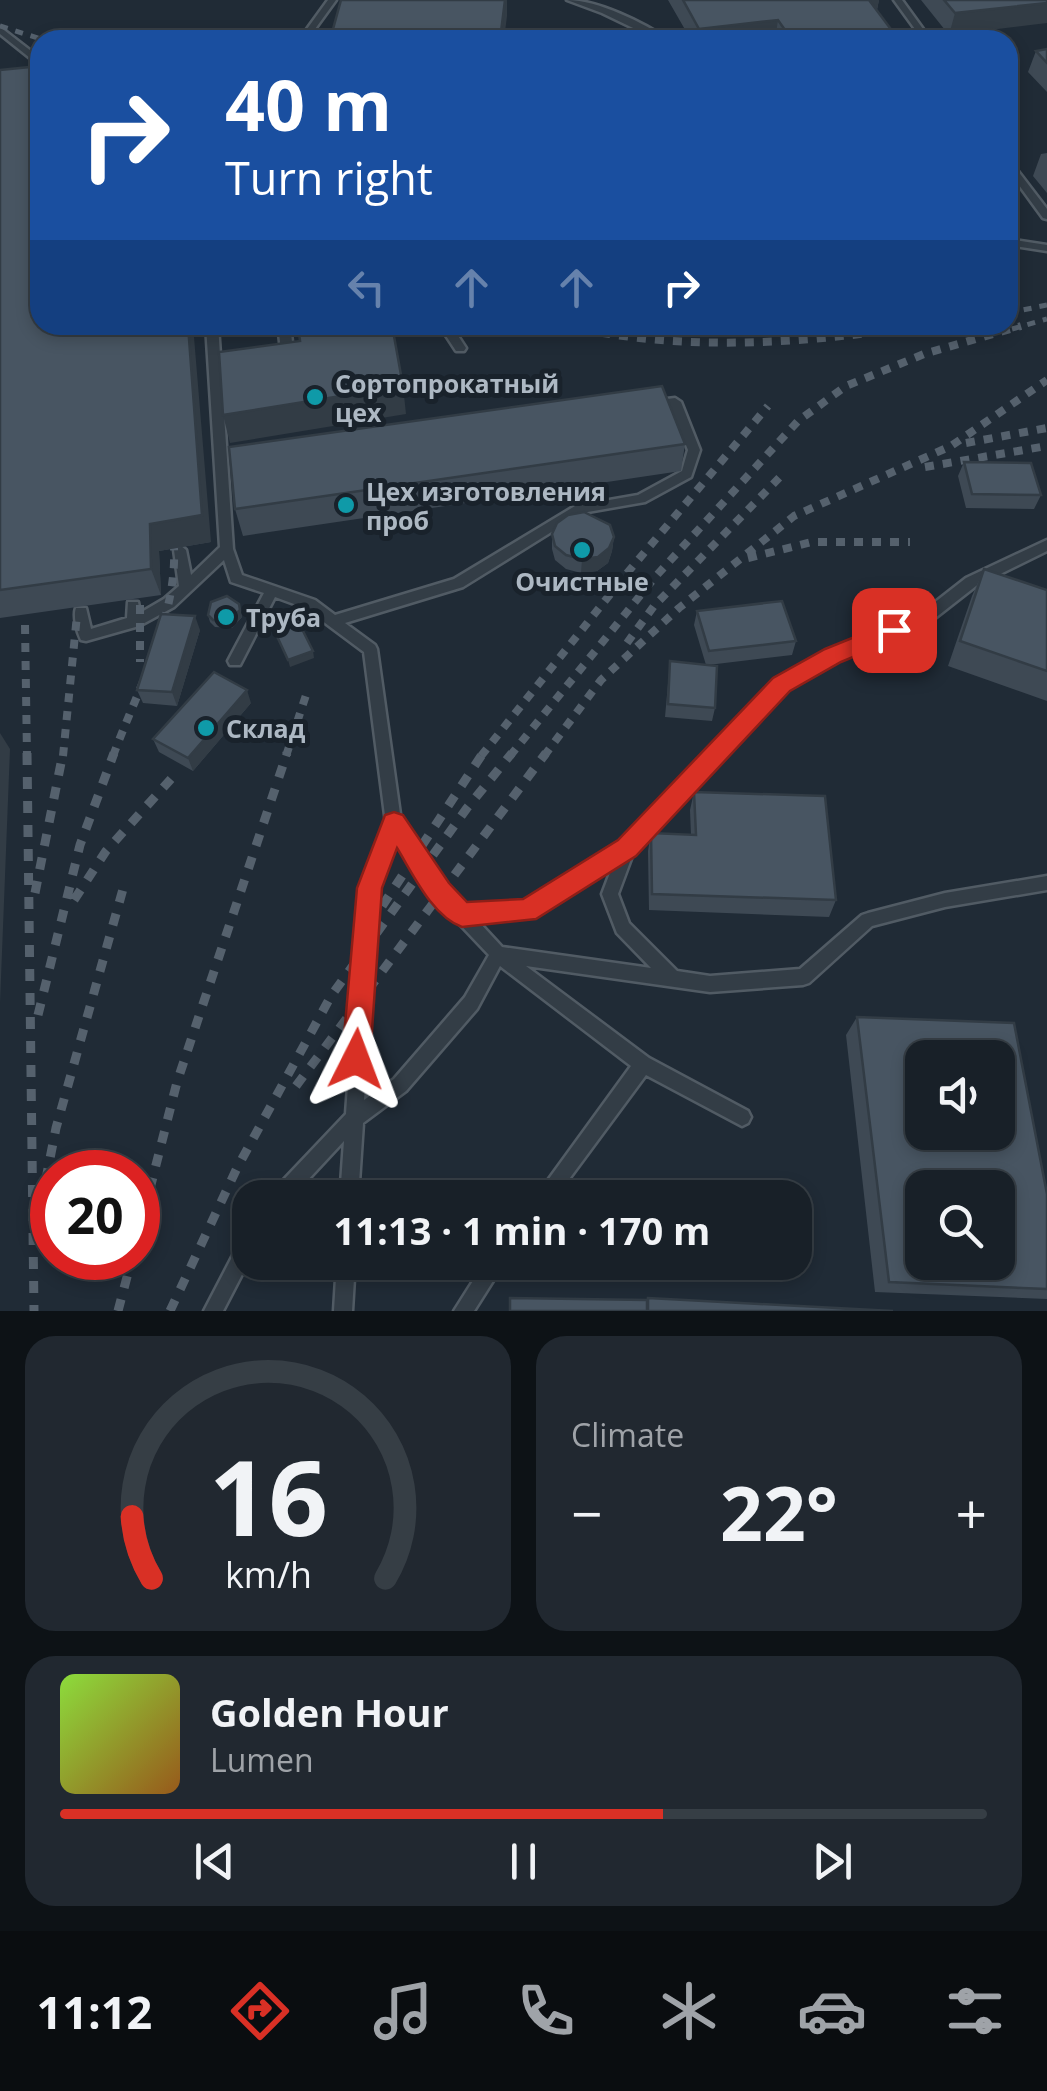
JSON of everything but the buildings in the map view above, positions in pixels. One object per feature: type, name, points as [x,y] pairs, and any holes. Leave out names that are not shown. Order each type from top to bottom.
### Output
[{"type":"lane","points":[[310,30],[332,0]]},
{"type":"lane","points":[[571,0],[606,11],[645,30]]},
{"type":"lane","points":[[898,0],[920,30]]},
{"type":"lane","points":[[0,30],[30,56]]},
{"type":"lane","points":[[1018,177],[1047,216]]},
{"type":"lane","points":[[1018,244],[1047,248]]},
{"type":"lane","points":[[213,335],[227,549],[236,578],[310,604],[370,648],[394,823],[440,892],[498,954],[643,1064],[742,1117]]},
{"type":"lane","points":[[270,364],[288,362],[285,335]]},
{"type":"lane","points":[[452,335],[460,348]]},
{"type":"lane","points":[[216,372],[234,369]]},
{"type":"lane","points":[[333,621],[458,583],[579,509],[641,499],[687,474],[694,450],[675,402],[635,408]]},
{"type":"lane","points":[[222,467],[242,464]]},
{"type":"lane","points":[[462,915],[526,911],[627,848],[782,684],[833,655],[925,618],[971,582],[1047,545]]},
{"type":"lane","points":[[82,612],[86,636],[133,614],[169,603],[227,549]]},
{"type":"lane","points":[[180,550],[186,588]]},
{"type":"lane","points":[[235,660],[272,590]]},
{"type":"lane","points":[[350,1180],[370,888],[394,823]]},
{"type":"lane","points":[[627,848],[610,894],[623,928],[673,979]]},
{"type":"lane","points":[[498,954],[710,984],[803,977],[868,920],[944,900],[1047,882]]},
{"type":"lane","points":[[295,1180],[352,1120],[400,1085],[471,1003],[498,954]]},
{"type":"lane","points":[[557,1180],[643,1064]]},
{"type":"lane","points":[[213,1311],[232,1275]]},
{"type":"lane","points":[[344,1311],[345,1280]]},
{"type":"lane","points":[[463,1311],[484,1280]]},
{"type":"railway","points":[[0,26],[30,36]]},
{"type":"railway","points":[[1018,311],[1047,305]]},
{"type":"railway","points":[[1018,327],[1047,319]]},
{"type":"railway","points":[[618,335],[699,342],[786,341],[846,335]]},
{"type":"railway","points":[[510,756],[656,576],[798,421],[846,386],[924,354],[990,335]]},
{"type":"railway","points":[[544,756],[601,680],[679,608],[794,516],[951,446],[1047,380]]},
{"type":"railway","points":[[481,756],[768,406]]},
{"type":"railway","points":[[966,443],[1047,428]]},
{"type":"railway","points":[[925,467],[1047,446]]},
{"type":"railway","points":[[627,643],[654,606],[781,476]]},
{"type":"railway","points":[[748,558],[812,542],[910,542]]},
{"type":"railway","points":[[113,756],[162,627],[169,601],[174,548]]},
{"type":"railway","points":[[140,605],[140,662]]},
{"type":"railway","points":[[63,756],[77,615]]},
{"type":"railway","points":[[25,625],[27,756]]},
{"type":"railway","points":[[286,756],[306,695]]},
{"type":"railway","points":[[27,753],[34,1311]]},
{"type":"railway","points":[[35,893],[63,753]]},
{"type":"railway","points":[[38,1015],[80,845],[114,753]]},
{"type":"railway","points":[[170,1311],[237,1168],[331,996],[467,808],[512,753]]},
{"type":"railway","points":[[296,1086],[546,753]]},
{"type":"railway","points":[[160,1150],[177,1082],[286,756]]},
{"type":"railway","points":[[369,926],[481,756]]},
{"type":"railway","points":[[74,900],[106,851],[171,779]]},
{"type":"railway","points":[[52,1150],[123,889]]},
{"type":"railway","points":[[118,1311],[126,1280]]},
{"type":"place","name":"Сортопрокатный цех","points":[[315,397]]},
{"type":"place","name":"Цех изготовления проб","points":[[346,505]]},
{"type":"place","name":"Очистные","points":[[582,550]]},
{"type":"place","name":"Труба","points":[[226,617]]},
{"type":"place","name":"Склад","points":[[206,728]]},
{"type":"route","points":[[356,1059],[370,888],[394,823],[440,892],[462,915],[526,911],[627,848],[782,684],[833,655],[894,630]]}]
